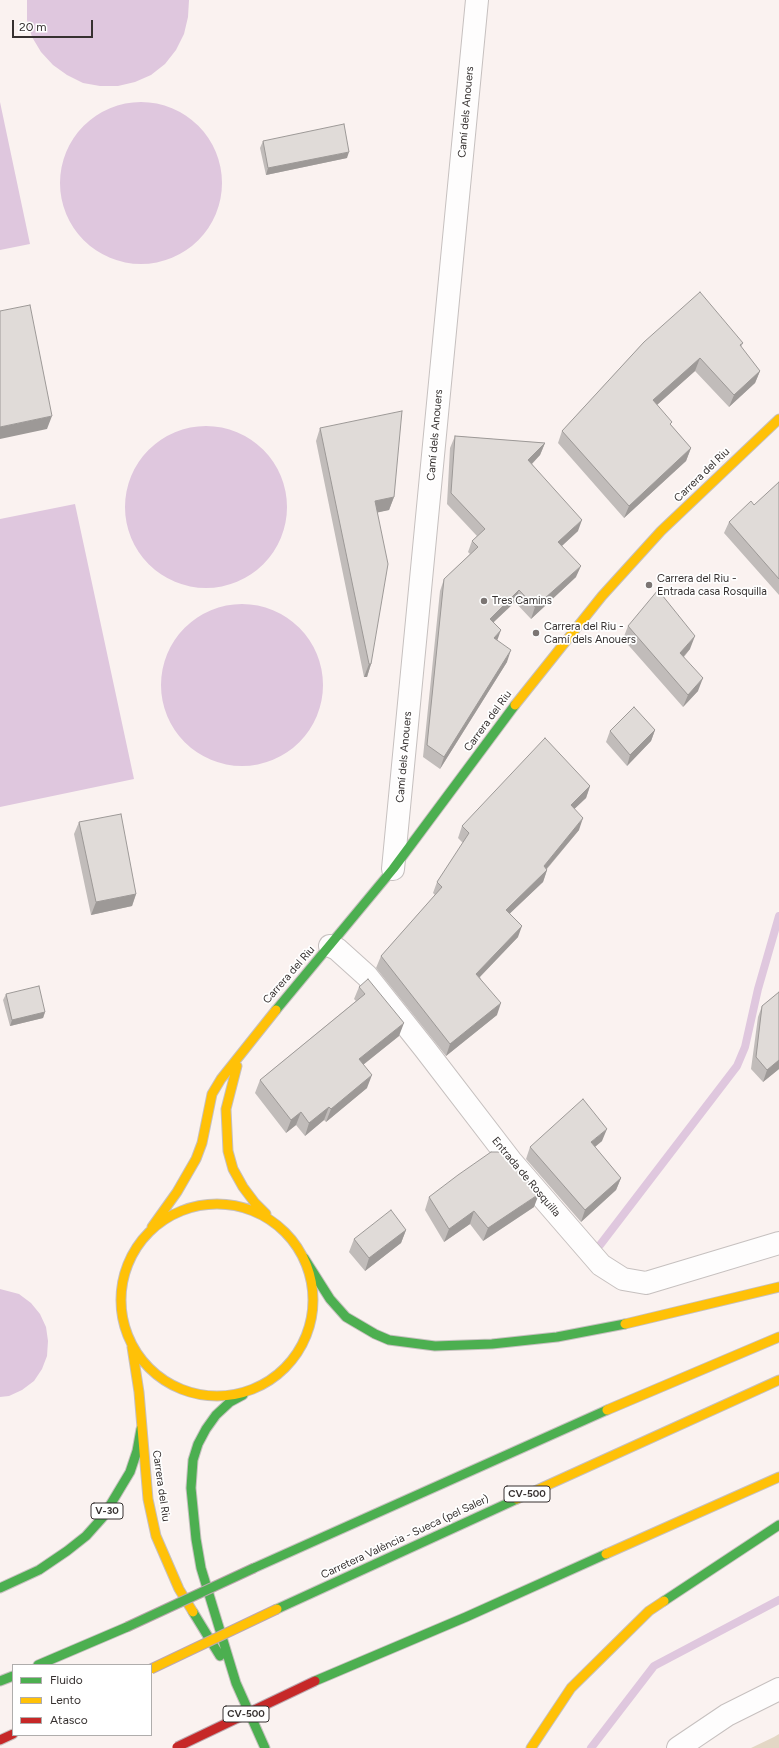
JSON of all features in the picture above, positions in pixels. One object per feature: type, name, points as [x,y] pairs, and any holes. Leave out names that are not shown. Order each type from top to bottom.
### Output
[{"type":"main road","name":"Carrera del Riu","points":[[266,1748],[236,1683],[179,1589],[164,1559],[156,1536],[148,1499],[139,1392],[131,1344],[123,1320],[121,1294],[125,1269],[136,1247],[177,1192],[196,1158],[202,1143],[212,1094],[221,1079],[258,1031],[393,869],[530,683],[602,596],[661,531],[779,419]]},
{"type":"main road","name":"Carrera del Riu","points":[[236,1683],[201,1568],[196,1539],[191,1488],[193,1460],[198,1444],[216,1415],[230,1402],[270,1381],[288,1367],[301,1348],[311,1327],[314,1304],[312,1282],[304,1258],[291,1237],[255,1203],[233,1169],[228,1151],[226,1110],[239,1057]]},
{"type":"main road","points":[[152,1227],[175,1212],[192,1206],[212,1203],[232,1204],[252,1209],[273,1220]]},
{"type":"main road","points":[[304,1258],[330,1299],[346,1317],[375,1334],[389,1340],[435,1346],[492,1344],[557,1337],[614,1327],[779,1287]]},
{"type":"main road","points":[[40,1664],[127,1627],[567,1427],[779,1337]]},
{"type":"main road","points":[[131,1344],[145,1364],[162,1379],[182,1390],[204,1396],[225,1397],[249,1392]]},
{"type":"main road","name":"Carretera València - Sueca (pel Saler)","points":[[152,1669],[277,1609],[779,1380]]},
{"type":"main road","name":"V-30","points":[[0,1588],[39,1570],[56,1559],[86,1536],[99,1522],[117,1496],[130,1472],[142,1429]]},
{"type":"main road","name":"CV-500","points":[[176,1747],[315,1681],[466,1617],[779,1477]]},
{"type":"main road","points":[[531,1748],[571,1688],[649,1611],[779,1525]]},
{"type":"main road","points":[[0,1681],[12,1676]]},
{"type":"main road","points":[[0,1740],[12,1734]]},
{"type":"street","name":"Camí dels Anouers","points":[[393,869],[477,0]]},
{"type":"street","name":"Entrada de Rosquilla","points":[[330,946],[337,949],[367,976],[511,1161],[601,1265],[623,1279],[646,1283],[779,1243]]},
{"type":"street","points":[[678,1748],[727,1715],[779,1689]]},
{"type":"shaded area","points":[[27,0],[189,0],[188,17],[184,34],[176,50],[165,64],[151,75],[135,82],[118,86],[100,86],[83,83],[67,75],[53,65],[41,52],[32,37],[27,20]]},
{"type":"shaded area","points":[[0,102],[30,244],[0,250]]},
{"type":"shaded area","points":[[133,102],[149,102],[165,105],[179,111],[192,120],[204,132],[213,145],[219,159],[222,183],[221,199],[213,221],[204,234],[192,246],[179,255],[165,261],[149,264],[133,264],[117,261],[103,255],[90,246],[78,234],[69,221],[63,207],[60,191],[60,175],[63,159],[69,145],[78,132],[90,120],[103,111],[117,105]]},
{"type":"shaded area","points":[[198,426],[214,426],[237,432],[257,444],[269,456],[284,483],[287,507],[286,523],[281,538],[269,558],[257,570],[230,585],[214,588],[198,588],[175,582],[155,570],[143,558],[128,531],[125,515],[125,499],[131,476],[143,456],[155,444],[182,429]]},
{"type":"shaded area","points":[[75,504],[134,779],[0,807],[0,519]]},
{"type":"shaded area","points":[[234,604],[250,604],[266,607],[280,613],[293,622],[305,634],[314,647],[320,661],[323,685],[322,701],[314,723],[305,736],[293,748],[280,757],[266,763],[250,766],[234,766],[218,763],[204,757],[191,748],[179,736],[170,723],[164,709],[161,693],[161,677],[164,661],[170,647],[179,634],[191,622],[204,613],[218,607]]},
{"type":"shaded area","points":[[0,1289],[19,1294],[31,1303],[40,1314],[46,1327],[48,1341],[47,1356],[42,1369],[34,1381],[22,1390],[9,1396],[0,1397]]},
{"type":"shaded area","points":[[779,1734],[779,1748],[751,1748],[774,1737]]},
{"type":"building","points":[[344,124],[349,152],[268,168],[263,141]]},
{"type":"building","points":[[700,292],[743,343],[740,345],[760,371],[734,395],[700,358],[653,400],[672,422],[670,424],[691,448],[629,506],[562,431],[644,342]]},
{"type":"building","points":[[30,305],[52,416],[0,427],[0,311]]},
{"type":"building","points":[[402,411],[394,497],[375,501],[388,564],[371,664],[369,664],[320,428]]},
{"type":"building","points":[[455,436],[545,443],[528,460],[582,520],[558,542],[581,566],[535,607],[519,590],[490,619],[501,630],[494,638],[511,650],[444,757],[427,745],[444,579],[478,547],[472,541],[485,529],[451,493]]},
{"type":"building","points":[[779,482],[779,579],[729,522],[751,501],[754,505]]},
{"type":"building","points":[[658,590],[695,636],[680,653],[703,678],[688,695],[628,626]]},
{"type":"building","points":[[634,707],[655,730],[630,755],[610,731]]},
{"type":"building","points":[[545,738],[590,786],[571,805],[583,818],[544,866],[547,870],[506,910],[522,926],[476,974],[501,1003],[450,1044],[381,956],[442,887],[437,882],[469,833],[462,826]]},
{"type":"building","points":[[121,814],[136,894],[96,902],[79,822]]},
{"type":"building","points":[[368,979],[404,1023],[359,1059],[372,1075],[331,1109],[329,1107],[309,1123],[301,1112],[291,1120],[260,1080],[365,994],[359,987]]},
{"type":"building","points":[[39,986],[45,1012],[12,1020],[6,994]]},
{"type":"building","points":[[779,992],[779,1060],[767,1070],[756,1057],[762,1006]]},
{"type":"building","points":[[583,1099],[607,1129],[591,1142],[621,1178],[585,1210],[530,1147]]},
{"type":"building","points":[[491,1152],[503,1152],[539,1194],[488,1228],[474,1211],[449,1229],[429,1197]]},
{"type":"building","points":[[391,1210],[406,1230],[369,1258],[354,1239]]},
{"type":"waterway","points":[[600,1245],[737,1066],[745,1047],[758,989],[779,916]]},
{"type":"waterway","points":[[591,1748],[654,1666],[779,1600]]},
{"type":"traffic: fast","points":[[276,1010],[393,869],[515,705]]},
{"type":"traffic: fast","points":[[304,1258],[330,1299],[346,1317],[375,1334],[389,1340],[435,1346],[492,1344],[557,1337],[625,1324]]},
{"type":"traffic: fast","points":[[243,1395],[230,1402],[216,1415],[206,1429],[198,1444],[193,1460],[191,1488],[196,1539],[201,1568],[236,1683],[265,1748]]},
{"type":"traffic: fast","points":[[254,1568],[607,1410]]},
{"type":"traffic: fast","points":[[0,1588],[39,1570],[67,1551],[86,1536],[103,1517],[130,1472],[137,1451],[141,1429]]},
{"type":"traffic: fast","points":[[277,1609],[517,1499]]},
{"type":"traffic: fast","points":[[664,1601],[779,1525]]},
{"type":"traffic: fast","points":[[315,1681],[466,1617],[606,1554]]},
{"type":"traffic: fast","points":[[127,1627],[254,1568]]},
{"type":"traffic: fast","points":[[193,1612],[220,1656]]},
{"type":"traffic: fast","points":[[40,1664],[127,1627]]},
{"type":"traffic: fast","points":[[0,1681],[12,1676]]},
{"type":"traffic: slow","points":[[515,705],[602,596],[661,531],[779,419]]},
{"type":"traffic: slow","points":[[152,1227],[177,1192],[196,1159],[202,1143],[212,1094],[221,1079],[276,1010]]},
{"type":"traffic: slow","points":[[237,1066],[226,1109],[228,1151],[233,1169],[243,1187],[255,1203],[266,1214]]},
{"type":"traffic: slow","points":[[226,1204],[236,1205],[262,1215],[278,1225],[292,1239],[306,1263],[312,1281],[313,1300],[312,1319],[306,1337],[292,1361],[278,1375],[254,1389],[236,1395],[208,1396],[198,1395],[172,1385],[156,1375],[142,1361],[128,1337],[122,1319],[121,1291],[122,1281],[132,1255],[142,1239],[156,1225],[180,1211],[198,1205],[226,1204]]},
{"type":"traffic: slow","points":[[625,1324],[779,1287]]},
{"type":"traffic: slow","points":[[607,1410],[779,1337]]},
{"type":"traffic: slow","points":[[132,1347],[139,1392],[148,1499],[156,1536],[179,1589],[193,1612]]},
{"type":"traffic: slow","points":[[517,1499],[779,1380]]},
{"type":"traffic: slow","points":[[606,1554],[779,1477]]},
{"type":"traffic: slow","points":[[531,1748],[571,1688],[649,1611],[664,1601]]},
{"type":"traffic: slow","points":[[152,1669],[277,1609]]},
{"type":"traffic: jam","points":[[177,1747],[315,1681]]},
{"type":"traffic: jam","points":[[0,1740],[12,1734]]},
{"type":"place","name":"Carrera del Riu - Entrada casa Rosquilla","points":[[649,585]]},
{"type":"place","name":"Tres Camins","points":[[484,601]]},
{"type":"place","name":"Carrera del Riu - Camí dels Anouers","points":[[536,633]]}]
